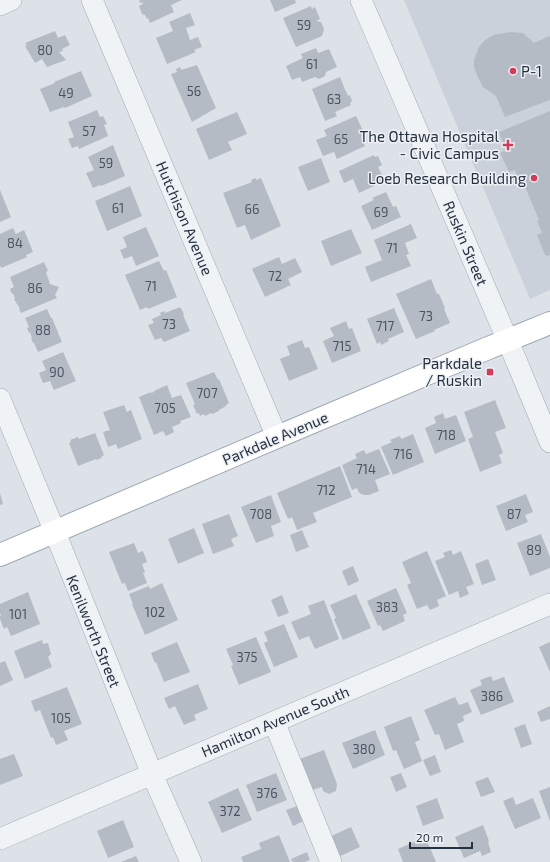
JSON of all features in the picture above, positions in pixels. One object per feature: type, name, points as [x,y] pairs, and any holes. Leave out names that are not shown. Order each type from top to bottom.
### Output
[{"type":"main road","name":"Parkdale Avenue","points":[[0,555],[550,323]]},
{"type":"street","points":[[0,5],[11,0]]},
{"type":"street","name":"Hutchison Avenue","points":[[92,0],[277,437]]},
{"type":"street","name":"Ruskin Street","points":[[361,0],[550,442]]},
{"type":"street","name":"Kenilworth Street","points":[[0,399],[152,774],[190,862]]},
{"type":"street","name":"Hamilton Avenue South","points":[[0,839],[550,604]]},
{"type":"street","points":[[274,722],[331,862]]},
{"type":"shaded area","name":"The Ottawa Hospital - Civic Campus","points":[[404,0],[550,0],[550,290],[530,299]]},
{"type":"building","points":[[139,0],[182,0],[171,5],[174,12],[150,23],[148,18],[147,19],[145,15],[142,14],[139,6],[143,4],[142,2],[140,3]]},
{"type":"building","points":[[270,0],[295,0],[296,3],[275,12]]},
{"type":"building","points":[[311,6],[312,9],[315,7],[320,19],[316,21],[321,22],[324,29],[322,36],[296,47],[283,18]]},
{"type":"building","points":[[190,13],[195,25],[186,28],[190,40],[198,37],[202,47],[194,50],[196,52],[167,64],[156,38],[173,31],[169,22]]},
{"type":"building","points":[[55,31],[58,38],[65,35],[70,45],[62,49],[63,51],[59,52],[66,60],[47,67],[42,59],[35,63],[25,46],[27,45],[25,43]]},
{"type":"building","name":"P-1","points":[[510,32],[523,33],[534,43],[550,36],[550,100],[505,117],[496,96],[483,87],[474,67],[474,60],[479,47],[485,40],[494,35]]},
{"type":"building","points":[[316,48],[318,53],[329,49],[337,67],[326,72],[325,76],[319,79],[315,77],[302,82],[300,77],[292,80],[286,66],[303,58],[301,54]]},
{"type":"building","points":[[197,65],[216,108],[192,122],[171,74],[177,72],[176,69],[180,67],[181,70]]},
{"type":"building","points":[[81,71],[92,96],[65,108],[64,107],[50,112],[40,89]]},
{"type":"building","points":[[340,77],[348,96],[350,95],[352,101],[350,103],[351,105],[335,112],[337,116],[325,121],[312,89]]},
{"type":"building","points":[[97,110],[100,117],[103,116],[107,124],[104,125],[108,136],[79,149],[78,146],[72,148],[68,139],[74,137],[68,122]]},
{"type":"building","name":"Loeb Research Building","points":[[550,111],[550,255],[548,256],[545,255],[537,235],[542,233],[537,221],[539,220],[524,184],[521,185],[515,170],[509,172],[500,153],[506,150],[499,132]]},
{"type":"building","points":[[237,112],[247,134],[228,142],[232,150],[209,160],[196,129]]},
{"type":"building","points":[[356,116],[365,135],[361,137],[365,146],[337,159],[334,152],[323,156],[316,140],[327,136],[324,130]]},
{"type":"building","points":[[113,145],[125,176],[93,188],[86,173],[94,170],[88,157]]},
{"type":"building","points":[[374,155],[374,157],[378,156],[382,165],[378,167],[385,181],[359,193],[353,179],[344,183],[339,171]]},
{"type":"building","points":[[321,158],[330,182],[308,191],[298,167]]},
{"type":"building","points":[[256,178],[256,180],[261,178],[281,226],[251,240],[245,225],[237,228],[223,193],[252,182],[251,180]]},
{"type":"building","points":[[130,186],[142,216],[107,231],[95,201]]},
{"type":"building","points":[[0,190],[11,217],[0,222]]},
{"type":"building","points":[[386,192],[393,207],[396,206],[401,217],[372,230],[361,206],[374,200],[372,198]]},
{"type":"building","points":[[411,224],[417,238],[405,243],[409,254],[406,255],[411,266],[371,282],[365,267],[382,260],[374,240]]},
{"type":"building","points":[[146,227],[159,256],[136,266],[132,256],[124,259],[120,250],[127,247],[123,237]]},
{"type":"building","points":[[13,228],[16,234],[24,230],[33,252],[26,255],[27,257],[1,268],[0,234]]},
{"type":"building","points":[[351,229],[362,253],[331,266],[321,241]]},
{"type":"building","points":[[279,257],[282,264],[295,258],[302,272],[288,279],[291,285],[265,297],[252,269]]},
{"type":"building","points":[[159,261],[164,271],[166,270],[177,297],[148,309],[147,307],[140,310],[125,275]]},
{"type":"building","points":[[44,262],[48,271],[46,272],[50,284],[59,287],[55,295],[57,298],[21,313],[10,289],[14,287],[10,277]]},
{"type":"building","points":[[431,279],[437,294],[439,294],[450,323],[416,339],[396,294]]},
{"type":"building","points":[[180,307],[190,331],[164,342],[161,338],[155,340],[148,325],[154,323],[152,319],[161,315],[160,313],[164,311],[165,313]]},
{"type":"building","points":[[394,308],[404,332],[388,339],[389,341],[381,345],[380,342],[377,344],[367,319]]},
{"type":"building","points":[[47,309],[62,342],[38,352],[27,328],[29,327],[25,318]]},
{"type":"building","points":[[346,321],[349,329],[352,328],[361,351],[332,363],[323,341],[334,336],[330,328]]},
{"type":"building","points":[[302,340],[305,348],[309,347],[318,369],[289,381],[280,359],[290,355],[287,346]]},
{"type":"building","points":[[63,352],[76,381],[54,390],[50,381],[43,383],[39,373],[46,370],[42,361]]},
{"type":"building","points":[[214,372],[218,380],[219,379],[229,403],[219,411],[205,416],[204,414],[200,416],[199,413],[197,414],[193,405],[195,404],[186,383]]},
{"type":"building","points":[[167,385],[172,398],[181,395],[191,417],[180,421],[181,423],[172,427],[174,432],[166,436],[163,431],[154,435],[139,397],[154,392]]},
{"type":"building","points":[[495,400],[506,428],[495,432],[503,453],[499,455],[502,463],[480,472],[468,439],[473,437],[464,412]]},
{"type":"building","points":[[124,405],[127,412],[131,410],[142,439],[118,449],[116,444],[108,447],[103,432],[110,430],[103,412]]},
{"type":"building","points":[[443,413],[445,419],[456,415],[466,441],[435,454],[425,428],[436,423],[434,417]]},
{"type":"building","points":[[95,433],[104,455],[101,457],[102,458],[78,466],[69,443],[71,442],[70,440],[78,437],[79,439]]},
{"type":"building","points":[[413,434],[424,462],[393,475],[381,447],[392,442],[390,440],[400,436],[401,439]]},
{"type":"building","points":[[379,449],[390,474],[375,480],[379,491],[365,495],[361,494],[357,488],[352,490],[342,465],[357,458],[355,454],[364,450],[366,454]]},
{"type":"building","points":[[340,466],[352,497],[313,513],[317,522],[297,530],[292,517],[288,519],[277,493]]},
{"type":"building","points":[[0,493],[3,504],[0,505]]},
{"type":"building","points":[[526,494],[533,512],[525,515],[528,522],[506,531],[496,506]]},
{"type":"building","points":[[271,495],[281,522],[271,526],[274,536],[256,543],[241,507]]},
{"type":"building","points":[[229,514],[238,536],[231,539],[234,546],[213,554],[202,524]]},
{"type":"building","points":[[194,528],[204,553],[178,564],[168,539]]},
{"type":"building","points":[[302,530],[309,547],[296,552],[290,535]]},
{"type":"building","points":[[541,534],[550,557],[550,568],[530,576],[517,543]]},
{"type":"building","points":[[134,543],[138,553],[143,551],[147,562],[142,564],[145,572],[143,573],[147,583],[128,591],[125,583],[122,584],[109,552]]},
{"type":"building","points":[[451,550],[453,555],[461,551],[474,584],[466,587],[469,594],[460,598],[458,591],[449,595],[435,561],[445,557],[443,553]]},
{"type":"building","points":[[427,551],[446,596],[437,600],[439,606],[430,610],[427,605],[417,609],[407,585],[411,583],[402,562]]},
{"type":"building","points":[[488,559],[496,580],[482,585],[475,564]]},
{"type":"building","points":[[353,566],[359,581],[348,586],[342,571]]},
{"type":"building","points":[[162,583],[178,620],[145,635],[129,594],[149,586],[150,589]]},
{"type":"building","points":[[396,588],[407,613],[403,615],[405,621],[383,631],[380,625],[378,626],[367,601]]},
{"type":"building","points":[[28,592],[40,624],[11,636],[7,627],[4,629],[0,619],[0,604]]},
{"type":"building","points":[[356,594],[371,628],[343,640],[330,605]]},
{"type":"building","points":[[282,595],[289,613],[278,617],[271,600]]},
{"type":"building","points":[[324,600],[339,639],[315,649],[309,636],[299,640],[291,622],[311,614],[308,606]]},
{"type":"building","points":[[284,624],[298,657],[274,667],[264,643],[268,641],[264,632]]},
{"type":"building","points":[[256,637],[271,672],[239,685],[226,649]]},
{"type":"building","points":[[42,640],[43,644],[48,643],[51,654],[48,657],[52,667],[25,679],[14,651]]},
{"type":"building","points":[[177,642],[190,672],[164,682],[151,653]]},
{"type":"building","points":[[550,642],[550,672],[539,647]]},
{"type":"building","points":[[5,661],[13,680],[0,686],[0,663]]},
{"type":"building","points":[[491,676],[493,681],[504,677],[514,702],[481,715],[470,690],[482,685],[480,680]]},
{"type":"building","points":[[198,684],[208,709],[194,715],[196,720],[184,725],[175,706],[169,709],[164,698]]},
{"type":"building","points":[[67,687],[82,724],[64,731],[68,740],[56,745],[53,737],[51,738],[40,710],[35,712],[31,701]]},
{"type":"building","points":[[455,697],[459,705],[468,702],[472,712],[463,716],[464,721],[457,724],[464,742],[445,750],[439,734],[435,735],[424,710]]},
{"type":"building","points":[[550,706],[550,719],[541,722],[537,712]]},
{"type":"building","points":[[411,716],[420,740],[415,742],[422,761],[404,769],[396,750],[393,751],[384,727]]},
{"type":"building","points":[[525,724],[532,744],[521,748],[514,728]]},
{"type":"building","points":[[375,730],[385,755],[353,769],[342,743]]},
{"type":"building","points":[[324,750],[337,784],[336,791],[329,794],[323,791],[322,787],[309,791],[297,760]]},
{"type":"building","points":[[14,754],[23,776],[0,785],[0,759]]},
{"type":"building","points":[[435,755],[441,772],[430,776],[423,760]]},
{"type":"building","points":[[276,773],[287,800],[257,812],[246,785]]},
{"type":"building","points":[[401,773],[407,787],[396,792],[390,777]]},
{"type":"building","points":[[488,777],[495,792],[481,797],[475,782]]},
{"type":"building","points":[[550,787],[550,821],[539,791]]},
{"type":"building","points":[[238,788],[252,820],[222,833],[208,802]]},
{"type":"building","points":[[513,797],[516,805],[533,798],[541,818],[515,829],[503,801]]},
{"type":"building","points":[[437,798],[444,818],[423,826],[416,806]]},
{"type":"building","points":[[300,805],[306,820],[293,826],[286,810]]},
{"type":"building","points":[[123,820],[134,847],[108,858],[97,831]]},
{"type":"building","points":[[483,825],[489,841],[491,852],[482,856],[480,851],[464,858],[455,837]]},
{"type":"building","points":[[351,827],[360,847],[338,857],[329,837]]},
{"type":"building","points":[[279,835],[290,862],[243,862],[241,857],[261,849],[259,843]]},
{"type":"building","points":[[416,841],[417,844],[427,841],[436,862],[403,862],[398,849]]},
{"type":"building","points":[[307,852],[310,860],[305,862],[293,862],[291,859]]},
{"type":"building","points":[[136,856],[139,862],[121,862]]},
{"type":"place","name":"P-1","points":[[513,71]]},
{"type":"place","name":"The Ottawa Hospital - Civic Campus","points":[[508,145]]},
{"type":"place","name":"Loeb Research Building","points":[[534,178]]},
{"type":"place","name":"Parkdale / Ruskin","points":[[490,372]]}]
